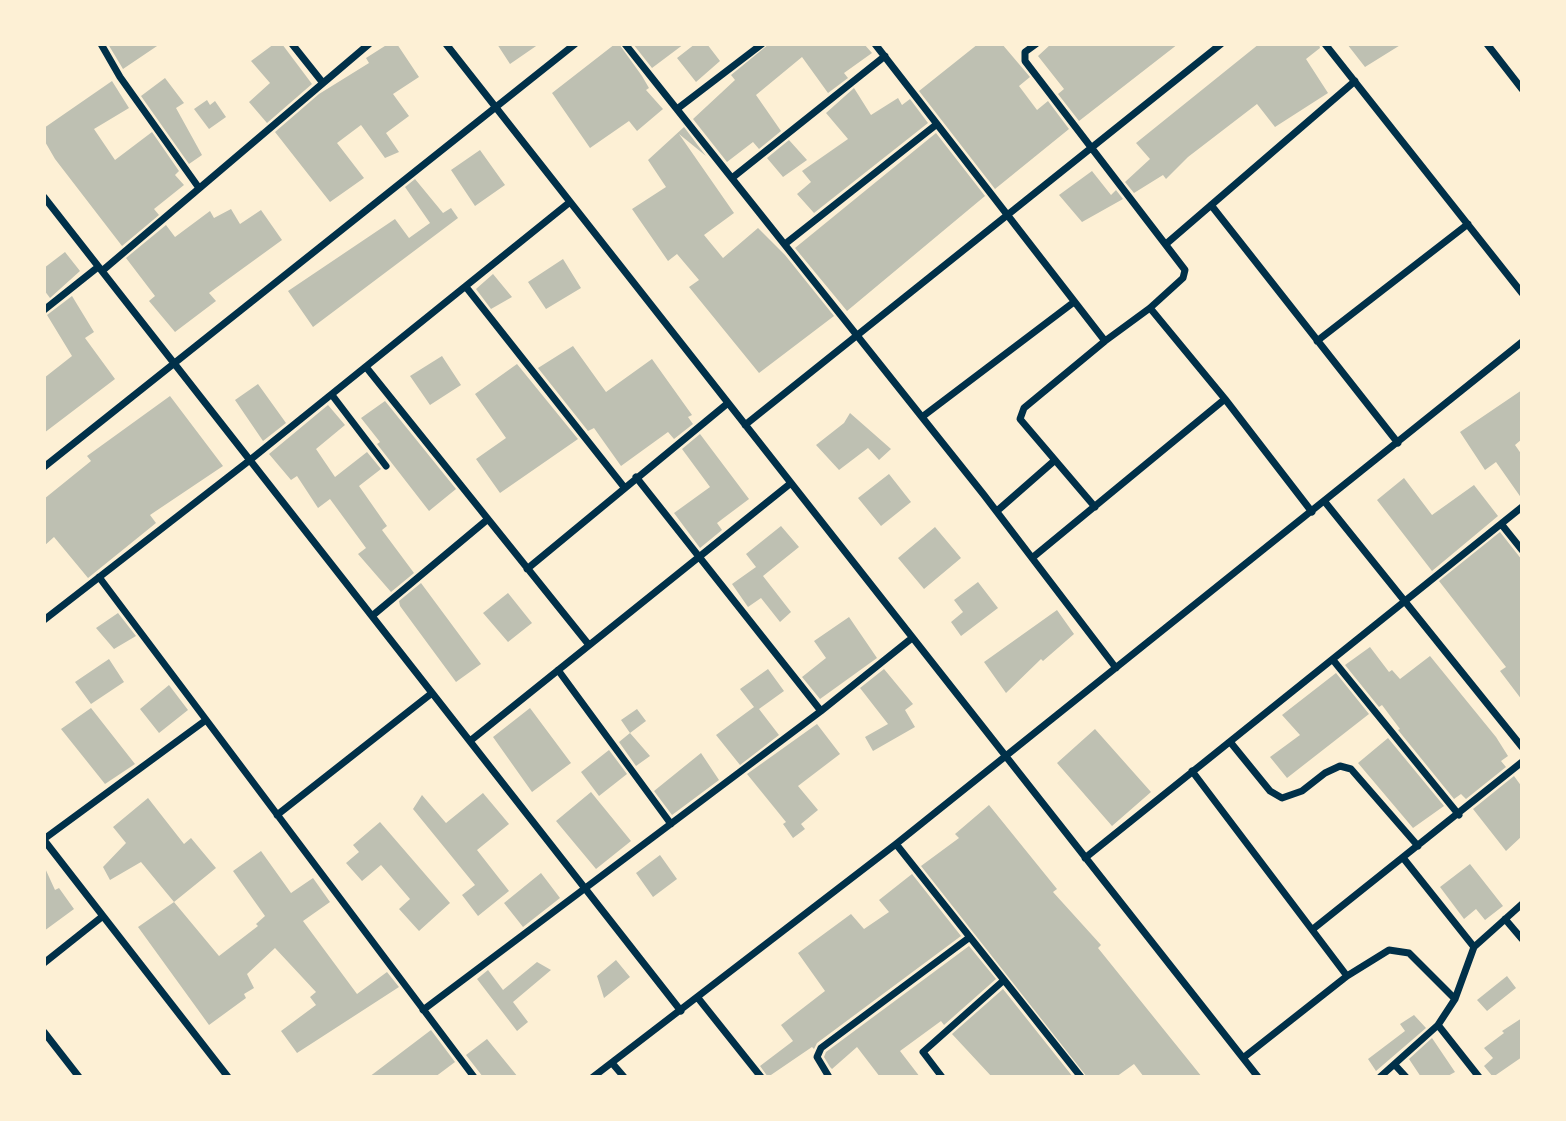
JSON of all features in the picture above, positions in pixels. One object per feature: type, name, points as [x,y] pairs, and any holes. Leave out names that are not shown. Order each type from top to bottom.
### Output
[{"type":"street","points":[[101,44],[120,77],[199,188]]},
{"type":"street","points":[[292,44],[323,83]]},
{"type":"street","points":[[44,310],[100,269],[199,188],[369,44]]},
{"type":"street","points":[[446,44],[1258,1077]]},
{"type":"street","points":[[44,467],[575,44]]},
{"type":"street","points":[[625,44],[997,511],[1116,668]]},
{"type":"street","points":[[677,109],[762,44]]},
{"type":"street","points":[[875,44],[1105,341]]},
{"type":"street","points":[[1036,44],[1025,52],[1025,61],[1185,270],[1183,278],[1150,308],[1105,341],[1024,408],[1020,419],[1095,507]]},
{"type":"street","points":[[745,425],[1008,216],[1091,145],[1221,44]]},
{"type":"street","points":[[1325,44],[1522,293]]},
{"type":"street","points":[[1487,44],[1522,89]]},
{"type":"street","points":[[732,178],[885,56]]},
{"type":"street","points":[[1166,244],[1355,81]]},
{"type":"street","points":[[785,244],[937,124]]},
{"type":"street","points":[[44,197],[681,1011]]},
{"type":"street","points":[[44,620],[332,395],[570,202]]},
{"type":"street","points":[[1211,205],[1398,443]]},
{"type":"street","points":[[1317,341],[1468,224]]},
{"type":"street","points":[[467,287],[624,487]]},
{"type":"street","points":[[922,416],[1074,302]]},
{"type":"street","points":[[1150,308],[1225,399],[1311,512]]},
{"type":"street","points":[[593,1077],[1006,757],[1522,342]]},
{"type":"street","points":[[366,367],[589,645]]},
{"type":"street","points":[[332,395],[386,466]]},
{"type":"street","points":[[1032,558],[1225,399]]},
{"type":"street","points":[[527,569],[728,403]]},
{"type":"street","points":[[997,511],[1054,461]]},
{"type":"street","points":[[636,477],[821,711]]},
{"type":"street","points":[[470,741],[791,483]]},
{"type":"street","points":[[1325,502],[1522,747]]},
{"type":"street","points":[[1085,858],[1522,507]]},
{"type":"street","points":[[372,616],[488,519]]},
{"type":"street","points":[[1502,524],[1522,550]]},
{"type":"street","points":[[99,577],[474,1077]]},
{"type":"street","points":[[423,1010],[821,711],[912,638]]},
{"type":"street","points":[[1333,660],[1459,815]]},
{"type":"street","points":[[558,670],[671,824]]},
{"type":"street","points":[[277,815],[432,693]]},
{"type":"street","points":[[206,720],[44,839],[228,1077]]},
{"type":"street","points":[[1231,743],[1270,791],[1282,798],[1302,791],[1325,773],[1340,766],[1351,769],[1418,846]]},
{"type":"street","points":[[1313,929],[1404,859],[1522,762]]},
{"type":"street","points":[[1192,771],[1347,976]]},
{"type":"street","points":[[896,844],[1081,1077]]},
{"type":"street","points":[[1404,859],[1474,947]]},
{"type":"street","points":[[1380,1077],[1438,1025],[1455,999],[1474,947],[1522,904]]},
{"type":"street","points":[[44,963],[103,916]]},
{"type":"street","points":[[1505,919],[1522,939]]},
{"type":"street","points":[[829,1077],[817,1056],[821,1048],[970,937]]},
{"type":"street","points":[[1243,1058],[1347,976],[1389,950],[1409,953],[1455,999]]},
{"type":"street","points":[[942,1077],[923,1052],[1004,980]]},
{"type":"street","points":[[698,998],[761,1077]]},
{"type":"street","points":[[1438,1025],[1479,1077]]},
{"type":"street","points":[[44,1032],[79,1077]]},
{"type":"street","points":[[612,1063],[624,1077]]},
{"type":"street","points":[[1395,1065],[1406,1077]]},
{"type":"building","points":[[108,44],[160,44],[123,69]]},
{"type":"building","points":[[274,44],[282,44],[312,84],[267,123],[249,102],[270,83],[251,61]]},
{"type":"building","points":[[388,44],[397,44],[419,77],[393,94],[409,116],[386,133],[399,152],[385,158],[361,125],[337,143],[364,178],[330,202],[275,132],[319,94],[369,63],[366,58]]},
{"type":"building","points":[[497,44],[539,44],[510,64]]},
{"type":"building","points":[[615,44],[619,44],[642,76],[649,88],[646,90],[663,109],[637,131],[629,121],[590,148],[552,93]]},
{"type":"building","points":[[633,44],[684,44],[652,68]]},
{"type":"building","points":[[695,44],[707,44],[720,61],[696,82],[677,58]]},
{"type":"building","points":[[769,44],[864,44],[872,53],[844,73],[848,78],[828,93],[802,57],[756,95],[781,131],[759,149],[753,142],[727,162],[693,119],[735,80],[731,75]]},
{"type":"building","points":[[978,44],[1002,44],[1030,77],[1019,86],[1037,110],[1048,101],[1069,129],[995,189],[919,91]]},
{"type":"building","points":[[1051,44],[1178,44],[1079,121],[1058,94],[1064,89],[1038,56]]},
{"type":"building","points":[[1259,44],[1319,44],[1320,48],[1306,59],[1328,93],[1275,127],[1257,104],[1188,157],[1166,179],[1163,175],[1134,193],[1125,182],[1150,159],[1136,143]]},
{"type":"building","points":[[1347,44],[1402,44],[1365,67]]},
{"type":"building","points":[[165,78],[184,103],[176,108],[202,155],[189,164],[141,96]]},
{"type":"building","points":[[112,81],[129,108],[94,129],[115,160],[152,132],[179,171],[175,175],[184,185],[154,209],[159,215],[122,246],[55,159],[44,140],[44,128]]},
{"type":"building","points":[[854,88],[871,115],[898,98],[902,105],[910,99],[928,123],[814,213],[797,194],[811,182],[802,171],[848,139],[826,113]]},
{"type":"building","points":[[207,100],[210,105],[215,101],[226,117],[209,129],[194,109]]},
{"type":"building","points":[[684,127],[706,156],[679,134],[734,213],[704,235],[723,258],[758,228],[785,255],[834,316],[759,373],[689,287],[699,280],[677,254],[668,261],[632,209],[666,187],[648,160]]},
{"type":"building","points":[[936,133],[985,196],[847,311],[795,248]]},
{"type":"building","points":[[789,140],[807,160],[783,177],[767,158]]},
{"type":"building","points":[[480,150],[505,185],[475,206],[451,170]]},
{"type":"building","points":[[1092,171],[1111,195],[1116,190],[1123,199],[1082,222],[1059,195]]},
{"type":"building","points":[[415,179],[443,213],[451,208],[458,218],[313,327],[288,291],[395,219],[409,238],[430,223],[405,187]]},
{"type":"building","points":[[231,209],[240,224],[261,210],[282,240],[209,293],[216,301],[175,332],[149,301],[155,296],[126,258],[166,225],[175,237],[210,211],[214,218]]},
{"type":"building","points":[[65,252],[80,271],[50,298],[44,290],[44,268]]},
{"type":"building","points":[[563,259],[581,288],[546,309],[528,282]]},
{"type":"building","points":[[493,274],[512,297],[491,309],[476,289]]},
{"type":"building","points":[[72,296],[94,332],[85,338],[115,379],[44,433],[44,378],[72,356],[47,315]]},
{"type":"building","points":[[573,346],[606,392],[652,359],[692,415],[688,417],[693,424],[674,439],[668,432],[621,466],[594,428],[588,431],[538,368]]},
{"type":"building","points":[[442,356],[461,385],[430,405],[410,376]]},
{"type":"building","points":[[517,364],[578,439],[500,493],[476,459],[506,438],[475,394]]},
{"type":"building","points":[[258,384],[286,423],[263,441],[235,400]]},
{"type":"building","points":[[1522,390],[1522,439],[1515,445],[1522,455],[1522,499],[1496,462],[1485,470],[1460,432]]},
{"type":"building","points":[[170,396],[223,466],[150,515],[156,523],[88,578],[54,537],[44,546],[44,499],[91,461],[87,456]]},
{"type":"building","points":[[385,401],[456,489],[429,511],[377,444],[380,442],[361,418]]},
{"type":"building","points":[[328,405],[345,425],[316,449],[335,477],[367,452],[381,469],[359,486],[387,526],[382,530],[414,573],[391,592],[358,554],[366,548],[330,499],[318,508],[297,476],[291,480],[269,454]]},
{"type":"building","points":[[850,413],[891,449],[879,460],[868,448],[839,470],[816,445],[844,423]]},
{"type":"building","points":[[700,434],[749,499],[717,523],[722,530],[700,548],[674,513],[710,487],[682,449]]},
{"type":"building","points":[[889,474],[911,502],[881,526],[858,498]]},
{"type":"building","points":[[1404,478],[1432,515],[1474,485],[1498,516],[1432,571],[1377,500]]},
{"type":"building","points":[[781,526],[799,547],[763,576],[791,612],[780,622],[761,598],[748,607],[732,584],[756,567],[746,554]]},
{"type":"building","points":[[935,527],[961,558],[924,589],[898,558]]},
{"type":"building","points":[[1500,532],[1522,560],[1522,700],[1500,671],[1506,667],[1439,581]]},
{"type":"building","points":[[978,582],[998,608],[961,636],[951,622],[963,612],[954,600]]},
{"type":"building","points":[[421,583],[481,664],[456,682],[400,606],[399,601]]},
{"type":"building","points":[[508,593],[532,623],[508,642],[483,613]]},
{"type":"building","points":[[1057,610],[1074,634],[1043,661],[1041,659],[1006,693],[984,662]]},
{"type":"building","points":[[118,613],[136,636],[114,649],[96,628]]},
{"type":"building","points":[[849,617],[877,658],[820,699],[802,677],[826,658],[814,641]]},
{"type":"building","points":[[1370,647],[1389,672],[1392,670],[1400,679],[1430,656],[1496,737],[1508,756],[1501,761],[1506,767],[1466,799],[1461,794],[1454,799],[1398,730],[1400,729],[1382,705],[1379,707],[1345,665]]},
{"type":"building","points":[[109,659],[124,682],[91,704],[75,682]]},
{"type":"building","points":[[768,669],[784,691],[759,709],[779,735],[740,765],[716,735],[754,707],[740,689]]},
{"type":"building","points":[[884,669],[913,704],[905,710],[915,727],[873,751],[865,737],[888,724],[860,688]]},
{"type":"building","points":[[1336,673],[1369,714],[1287,778],[1270,757],[1300,735],[1282,715]]},
{"type":"building","points":[[169,685],[188,710],[159,733],[140,709]]},
{"type":"building","points":[[91,708],[135,764],[105,784],[61,729]]},
{"type":"building","points":[[530,708],[571,763],[532,792],[493,737]]},
{"type":"building","points":[[637,709],[646,721],[630,733],[621,720]]},
{"type":"building","points":[[817,724],[840,754],[798,786],[818,810],[801,824],[805,829],[793,838],[783,824],[786,822],[747,774]]},
{"type":"building","points":[[1095,729],[1151,792],[1112,826],[1057,763]]},
{"type":"building","points":[[630,733],[650,756],[636,766],[619,742]]},
{"type":"building","points":[[1388,738],[1444,806],[1413,828],[1358,763]]},
{"type":"building","points":[[609,750],[627,774],[599,796],[581,772]]},
{"type":"building","points":[[701,753],[719,780],[672,815],[654,791]]},
{"type":"building","points":[[1514,776],[1522,787],[1522,836],[1506,851],[1473,809]]},
{"type":"building","points":[[591,792],[631,841],[596,869],[556,821]]},
{"type":"building","points":[[483,793],[509,824],[477,850],[509,891],[478,916],[462,895],[475,885],[413,809],[422,795],[446,823]]},
{"type":"building","points":[[148,798],[184,844],[191,838],[216,868],[174,902],[141,862],[110,880],[103,867],[126,843],[113,827]]},
{"type":"building","points":[[989,805],[1057,889],[1053,892],[1101,945],[1098,948],[1202,1077],[1144,1077],[1134,1064],[1116,1077],[1087,1077],[921,866],[959,838],[955,834]]},
{"type":"building","points":[[380,822],[450,903],[419,931],[399,909],[410,899],[381,865],[362,881],[346,863],[359,852],[353,845]]},
{"type":"building","points":[[261,851],[291,893],[313,878],[330,902],[303,921],[357,994],[387,972],[399,987],[297,1053],[281,1031],[316,1005],[310,997],[316,992],[275,948],[247,974],[254,988],[244,994],[246,998],[209,1025],[138,927],[174,902],[219,956],[258,926],[256,924],[265,916],[233,871]]},
{"type":"building","points":[[660,855],[677,879],[653,897],[636,873]]},
{"type":"building","points":[[1470,864],[1503,906],[1485,920],[1476,909],[1464,919],[1440,887]]},
{"type":"building","points":[[44,866],[55,890],[59,888],[74,909],[44,931]]},
{"type":"building","points":[[541,873],[560,898],[523,927],[504,903]]},
{"type":"building","points":[[912,874],[961,936],[817,1043],[814,1049],[812,1047],[768,1077],[760,1066],[793,1041],[781,1025],[825,991],[798,953],[851,914],[864,929],[889,912],[879,900]]},
{"type":"building","points":[[969,946],[996,979],[944,1025],[941,1021],[900,1051],[920,1077],[880,1077],[857,1047],[832,1069],[830,1067],[824,1057],[826,1052]]},
{"type":"building","points":[[616,960],[630,977],[604,998],[597,976]]},
{"type":"building","points":[[537,962],[551,970],[513,1002],[528,1022],[517,1031],[477,979],[488,970],[503,990]]},
{"type":"building","points":[[1507,976],[1516,988],[1487,1011],[1477,1000]]},
{"type":"building","points":[[1003,989],[1073,1077],[992,1077],[952,1034]]},
{"type":"building","points":[[1414,1015],[1426,1028],[1376,1071],[1368,1059],[1405,1031],[1400,1024]]},
{"type":"building","points":[[1522,1018],[1522,1057],[1493,1077],[1484,1066],[1493,1058],[1484,1048],[1504,1033],[1502,1031]]},
{"type":"building","points":[[431,1030],[455,1062],[435,1077],[369,1077]]},
{"type":"building","points":[[1432,1038],[1455,1072],[1446,1077],[1421,1077],[1409,1059]]},
{"type":"building","points":[[487,1039],[518,1077],[483,1077],[466,1055]]}]
